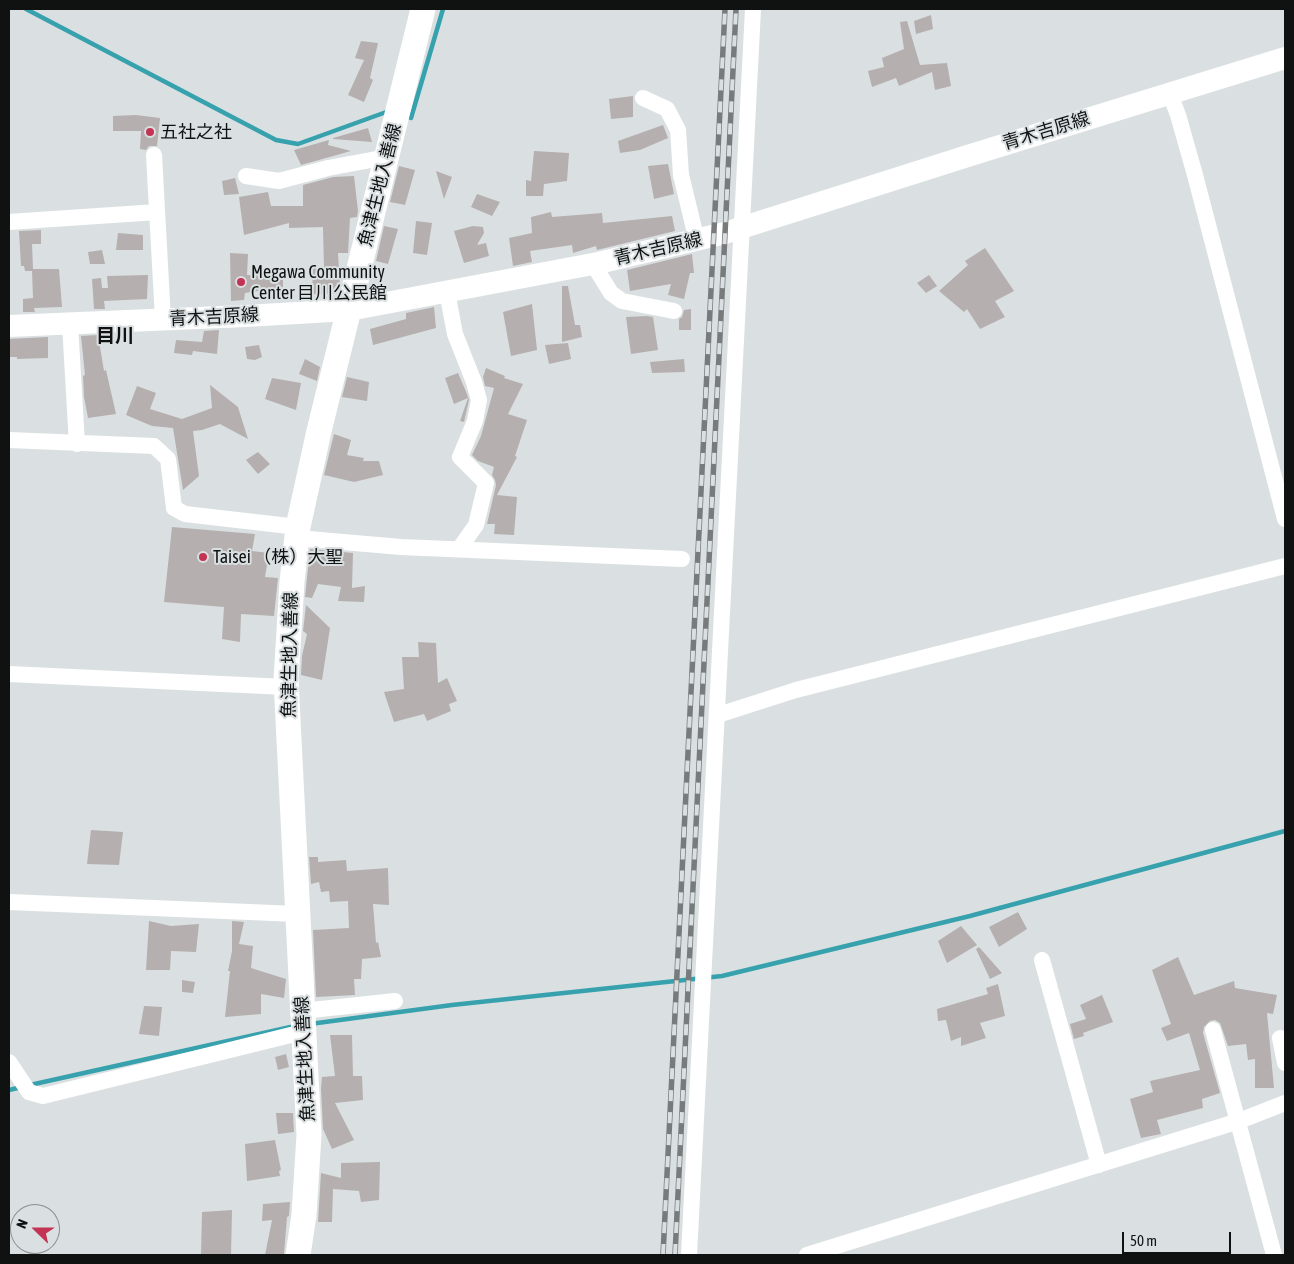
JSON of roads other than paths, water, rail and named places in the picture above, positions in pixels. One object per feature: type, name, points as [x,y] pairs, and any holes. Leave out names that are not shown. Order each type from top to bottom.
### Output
[{"type":"main road","name":"魚津生地入善線","points":[[298,1255],[304,1215],[309,1134],[286,687],[292,582],[298,533],[319,431],[423,9]]},
{"type":"main road","name":"青木吉原線","points":[[9,326],[350,310],[593,264],[697,241],[742,228],[1285,58]]},
{"type":"street","points":[[690,1255],[753,9]]},
{"type":"street","points":[[1170,94],[1195,174],[1285,519]]},
{"type":"street","points":[[643,98],[667,109],[678,130],[682,175],[697,241]]},
{"type":"street","points":[[154,155],[163,320]]},
{"type":"street","points":[[246,176],[279,181],[328,168],[387,157]]},
{"type":"street","points":[[9,222],[157,212]]},
{"type":"street","points":[[593,264],[611,293],[622,301],[674,312]]},
{"type":"street","points":[[447,292],[455,334],[479,400],[475,421],[460,457],[486,483],[476,525],[459,549]]},
{"type":"street","points":[[70,324],[77,444]]},
{"type":"street","points":[[9,440],[154,446],[168,459],[174,508],[185,514],[298,533],[401,547],[682,559]]},
{"type":"street","points":[[718,715],[796,690],[1285,566]]},
{"type":"street","points":[[9,674],[286,687]]},
{"type":"street","points":[[9,902],[298,914]]},
{"type":"street","points":[[1042,960],[1099,1164]]},
{"type":"street","points":[[9,1062],[29,1092],[43,1096],[303,1021],[395,1001]]},
{"type":"street","points":[[1213,1030],[1274,1255]]},
{"type":"street","points":[[1280,1038],[1285,1063]]},
{"type":"street","points":[[807,1255],[1239,1121],[1285,1103]]},
{"type":"waterway","points":[[26,9],[276,140],[298,144],[389,111]]},
{"type":"waterway","points":[[404,115],[411,118],[443,9]]},
{"type":"waterway","points":[[310,1024],[452,1005],[722,976],[970,916],[1285,831]]},
{"type":"waterway","points":[[30,1085],[295,1026]]},
{"type":"waterway","points":[[9,1090],[22,1087]]},
{"type":"railway","points":[[663,1255],[725,9]]},
{"type":"railway","points":[[675,1255],[736,9]]},
{"type":"place","name":"五社之社","points":[[150,132]]},
{"type":"place","name":"Megawa Community Center 目川公民館","points":[[241,282]]},
{"type":"place","name":"Taisei （株）大聖","points":[[203,557]]},
{"type":"district","name":"目川","points":[[115,336]]}]
